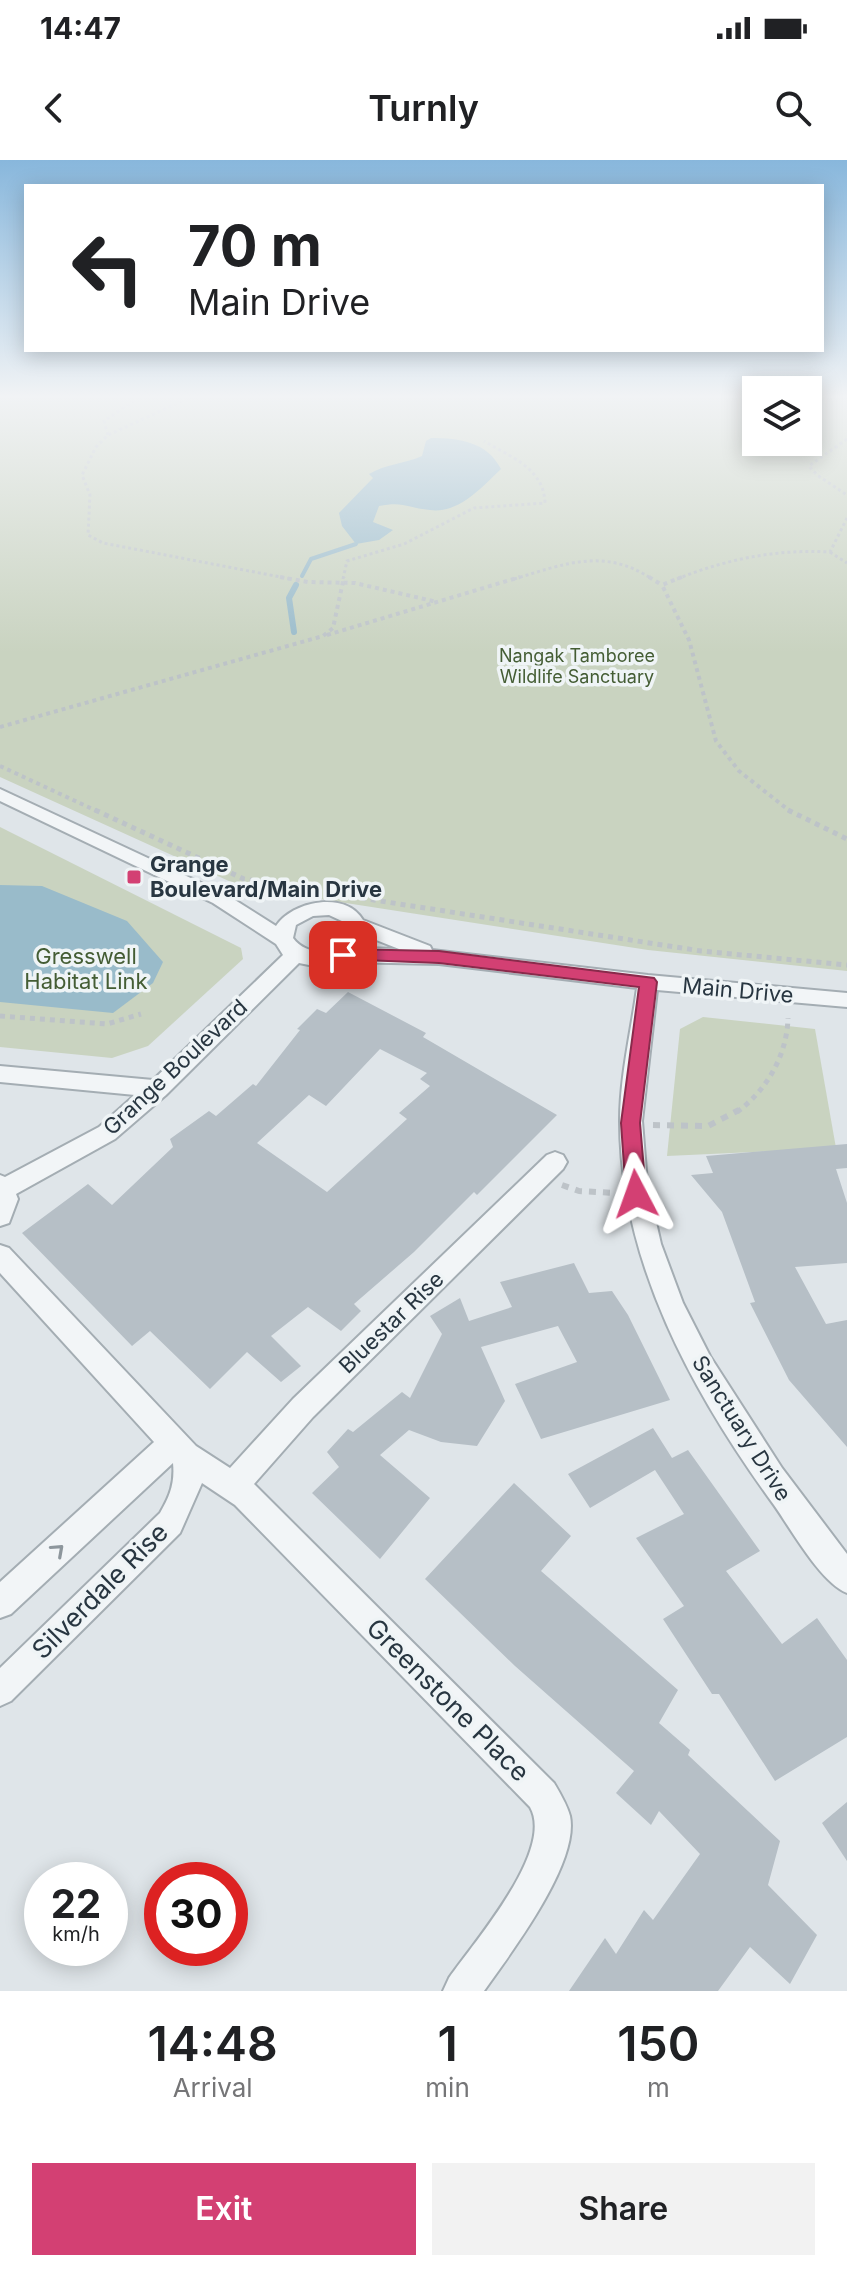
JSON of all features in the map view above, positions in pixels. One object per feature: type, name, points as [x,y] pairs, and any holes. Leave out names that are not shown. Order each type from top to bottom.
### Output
[{"type":"street","points":[[0,794],[220,899],[289,947],[318,961],[343,955],[357,941],[357,925],[352,918],[332,909],[320,908],[298,915],[285,926],[289,947]]},
{"type":"street","points":[[220,899],[298,915]]},
{"type":"street","name":"Main Drive","points":[[357,925],[439,957]]},
{"type":"street","name":"Grange Boulevard","points":[[2,1187],[107,1133],[158,1089],[289,947]]},
{"type":"street","name":"Main Drive","points":[[343,955],[439,957],[648,982],[847,1000]]},
{"type":"street","name":"Sanctuary Drive","points":[[648,982],[631,1123],[636,1194],[649,1244],[701,1369],[787,1502],[847,1578]]},
{"type":"street","points":[[0,1074],[158,1089]]},
{"type":"street","name":"Bluestar Rise","points":[[232,1487],[303,1408],[549,1168]]},
{"type":"street","points":[[0,1216],[6,1199],[2,1187]]},
{"type":"street","points":[[0,1256],[180,1449],[0,1603]]},
{"type":"street","name":"Greenstone Place","points":[[180,1449],[245,1495],[542,1795],[554,1819],[551,1845],[542,1871],[462,1991]]},
{"type":"street","name":"Silverdale Rise","points":[[0,1690],[170,1523],[185,1500],[191,1478],[180,1449]]},
{"type":"path","points":[[85,481],[90,495],[88,535],[103,543],[308,582],[324,579],[343,581],[437,602]]},
{"type":"path","points":[[323,636],[333,628],[347,561],[363,553],[412,540],[434,524],[463,511],[484,506],[534,506],[545,503],[546,495],[539,481]]},
{"type":"path","points":[[829,481],[839,486],[847,495]]},
{"type":"path","points":[[830,552],[847,518]]},
{"type":"path","points":[[662,585],[749,554],[795,548],[830,552],[847,563]]},
{"type":"path","points":[[0,727],[595,558],[639,570],[662,585],[689,638],[716,742],[733,765],[770,798],[819,830],[847,839]]},
{"type":"path","points":[[0,766],[244,879],[323,892]]},
{"type":"path","points":[[355,897],[701,951],[847,965]]},
{"type":"path","points":[[0,1016],[107,1024],[141,1014]]},
{"type":"path","points":[[631,1123],[699,1127],[715,1124],[734,1114],[765,1084],[780,1061],[790,1034],[788,1018]]},
{"type":"path","points":[[549,1168],[557,1184],[579,1191],[636,1194]]},
{"type":"green space","name":"Nangak Tamboree Wildlife Sanctuary","points":[[0,481],[847,481],[847,971],[648,950],[242,887],[0,777]]},
{"type":"green space","name":"Gresswell Habitat Link","points":[[0,827],[241,948],[243,959],[148,1046],[112,1058],[0,1047]]},
{"type":"green space","points":[[703,1017],[815,1029],[836,1148],[667,1156],[680,1029]]},
{"type":"water","points":[[370,481],[488,481],[451,508],[430,510],[400,505],[379,506],[373,522],[393,530],[379,540],[356,544],[342,526],[339,513]]},
{"type":"water","points":[[0,885],[42,886],[127,921],[163,962],[153,983],[113,1013],[0,1002]]},
{"type":"building","points":[[348,992],[426,1033],[423,1037],[557,1115],[477,1195],[474,1192],[414,1252],[354,1304],[361,1311],[341,1331],[308,1307],[271,1336],[301,1366],[281,1382],[247,1352],[210,1389],[150,1331],[132,1346],[22,1233],[88,1184],[112,1205],[173,1147],[170,1139],[209,1111],[216,1116],[253,1084],[256,1086],[300,1030],[297,1029],[317,1009],[326,1013]],"holes":[[[380,1049],[427,1073],[420,1079],[430,1086],[399,1113],[407,1119],[327,1192],[257,1143],[309,1095],[326,1106]]]},
{"type":"building","points":[[847,1144],[847,1168],[836,1169],[847,1203],[847,1263],[795,1267],[826,1324],[847,1320],[847,1447],[789,1380],[750,1303],[755,1302],[722,1212],[691,1175],[713,1173],[706,1156]]},
{"type":"building","points":[[574,1263],[589,1293],[612,1291],[628,1315],[670,1400],[541,1439],[515,1384],[577,1362],[558,1326],[481,1347],[505,1401],[477,1446],[441,1442],[409,1430],[380,1455],[430,1498],[380,1559],[312,1493],[339,1467],[327,1452],[348,1429],[353,1432],[402,1392],[410,1398],[442,1334],[430,1316],[460,1298],[469,1321],[512,1307],[500,1282]]},
{"type":"building","points":[[653,1428],[672,1458],[688,1450],[760,1551],[726,1571],[782,1644],[817,1618],[847,1660],[847,1737],[775,1781],[719,1694],[712,1694],[663,1619],[684,1606],[636,1538],[684,1514],[655,1470],[590,1508],[568,1474]]},
{"type":"building","points":[[514,1483],[571,1536],[541,1571],[678,1690],[659,1723],[690,1750],[688,1755],[780,1841],[768,1885],[817,1935],[790,1984],[750,1947],[718,1991],[569,1991],[605,1938],[616,1954],[644,1910],[653,1920],[700,1854],[659,1811],[651,1825],[616,1793],[634,1771],[515,1666],[425,1579]]},
{"type":"building","points":[[847,1802],[847,1861],[822,1823]]},
{"type":"waterway","points":[[302,576],[311,559],[356,544]]},
{"type":"waterway","points":[[294,632],[289,598],[296,585]]},
{"type":"place","name":"Grange Boulevard/Main Drive","points":[[134,877]]},
{"type":"route","points":[[343,955],[439,957],[648,982],[631,1123],[636,1194]]}]
